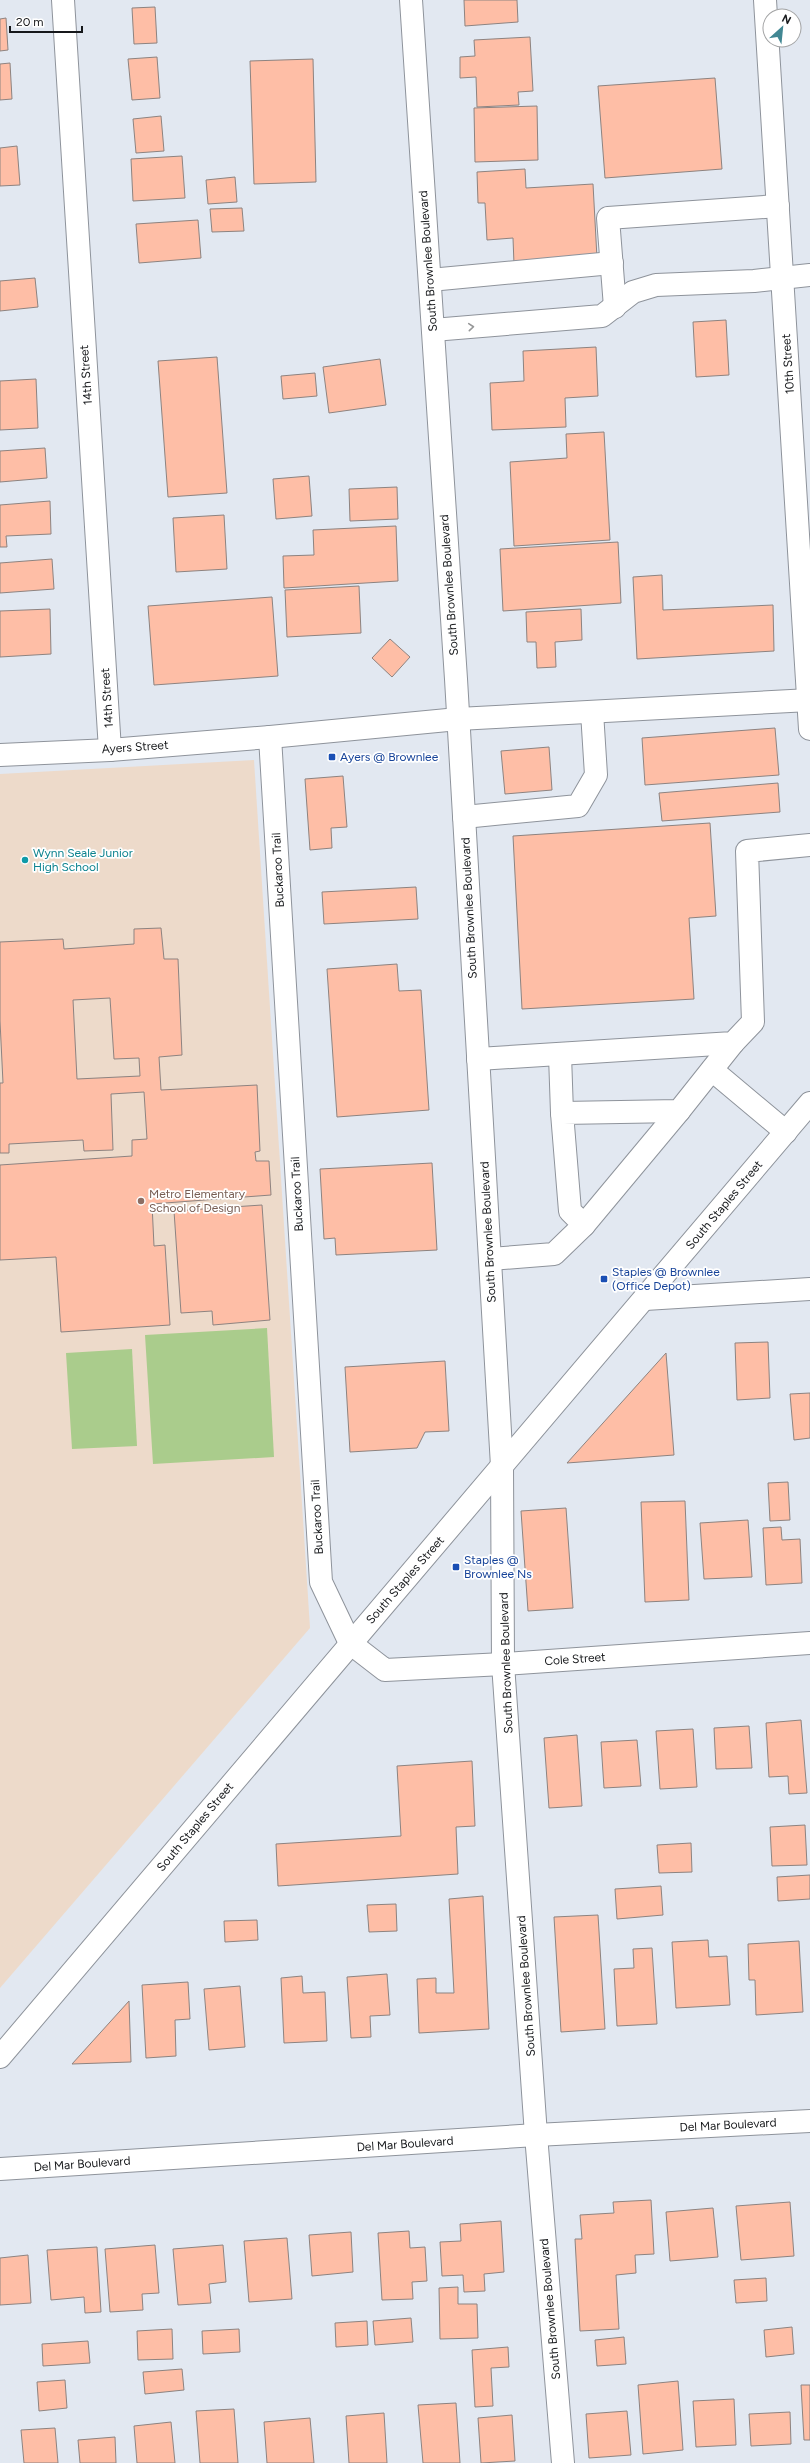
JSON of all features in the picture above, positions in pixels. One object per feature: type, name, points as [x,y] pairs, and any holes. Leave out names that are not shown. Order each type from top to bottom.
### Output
[{"type":"street","name":"14th Street","points":[[63,0],[110,750]]},
{"type":"street","name":"South Brownlee Boulevard","points":[[411,0],[458,719],[502,1466],[503,1664],[536,2135],[563,2463]]},
{"type":"street","name":"10th Street","points":[[765,0],[782,276],[802,472],[810,729]]},
{"type":"street","points":[[615,307],[608,218],[778,206]]},
{"type":"street","points":[[430,280],[612,264]]},
{"type":"street","points":[[432,330],[602,316],[633,292],[656,285],[754,281],[782,276],[810,274]]},
{"type":"street","name":"Ayers Street","points":[[0,755],[110,750],[270,738],[458,719],[810,700]]},
{"type":"street","points":[[464,817],[578,806],[596,775],[592,712]]},
{"type":"street","name":"Buckaroo Trail","points":[[270,738],[321,1582],[350,1643]]},
{"type":"street","points":[[490,1259],[554,1254],[584,1225],[679,1111],[733,1043],[754,1022],[747,851],[810,845]]},
{"type":"street","points":[[478,1059],[733,1043]]},
{"type":"street","points":[[560,1055],[562,1113],[570,1211],[584,1225]]},
{"type":"street","points":[[712,1070],[786,1132]]},
{"type":"street","name":"South Staples Street","points":[[0,2057],[810,1103]]},
{"type":"street","points":[[562,1113],[679,1111]]},
{"type":"street","points":[[645,1299],[810,1289]]},
{"type":"street","name":"Cole Street","points":[[350,1643],[385,1670],[503,1664],[810,1643]]},
{"type":"street","name":"Del Mar Boulevard","points":[[0,2169],[536,2135],[810,2121]]},
{"type":"shaded area","name":"Metro Elementary School of Design","points":[[254,760],[310,1628],[0,1988],[0,774]]},
{"type":"green space","points":[[267,1328],[274,1457],[153,1464],[145,1335]]},
{"type":"green space","points":[[132,1349],[137,1446],[72,1449],[66,1353]]},
{"type":"building","points":[[464,0],[517,0],[518,22],[465,26]]},
{"type":"building","points":[[155,7],[157,43],[134,44],[132,8]]},
{"type":"building","points":[[6,18],[8,50],[0,51],[0,19]]},
{"type":"building","points":[[530,37],[533,91],[518,92],[519,105],[477,107],[476,77],[460,78],[460,57],[475,56],[474,40]]},
{"type":"building","points":[[157,57],[160,98],[132,100],[128,59]]},
{"type":"building","points":[[313,59],[316,182],[254,184],[250,61]]},
{"type":"building","points":[[10,63],[12,99],[0,100],[0,64]]},
{"type":"building","points":[[715,78],[722,169],[605,178],[598,86]]},
{"type":"building","points":[[537,106],[538,160],[475,162],[474,108]]},
{"type":"building","points":[[161,116],[164,151],[136,153],[133,119]]},
{"type":"building","points":[[17,146],[20,185],[0,186],[0,148]]},
{"type":"building","points":[[182,156],[185,198],[133,201],[131,159]]},
{"type":"building","points":[[525,169],[526,188],[593,184],[597,258],[514,264],[513,238],[487,240],[485,203],[478,203],[477,172]]},
{"type":"building","points":[[235,177],[237,202],[208,204],[206,180]]},
{"type":"building","points":[[242,208],[244,231],[212,232],[210,209]]},
{"type":"building","points":[[198,220],[201,258],[139,263],[136,224]]},
{"type":"building","points":[[35,278],[38,307],[0,311],[0,281]]},
{"type":"building","points":[[726,320],[729,375],[696,377],[693,322]]},
{"type":"building","points":[[596,347],[598,396],[565,398],[566,427],[492,430],[490,383],[524,381],[523,351]]},
{"type":"building","points":[[217,357],[227,493],[168,497],[158,361]]},
{"type":"building","points":[[380,359],[386,405],[329,413],[323,367]]},
{"type":"building","points":[[315,373],[317,396],[283,399],[281,376]]},
{"type":"building","points":[[36,379],[38,428],[0,430],[0,381]]},
{"type":"building","points":[[604,432],[610,540],[514,546],[510,462],[567,458],[566,434]]},
{"type":"building","points":[[45,448],[47,478],[0,482],[0,451]]},
{"type":"building","points":[[309,476],[312,516],[276,519],[273,479]]},
{"type":"building","points":[[397,487],[398,519],[350,521],[349,489]]},
{"type":"building","points":[[50,501],[51,534],[6,536],[7,547],[0,547],[0,505]]},
{"type":"building","points":[[224,515],[227,569],[176,572],[173,518]]},
{"type":"building","points":[[396,526],[398,581],[284,588],[283,556],[314,555],[313,530]]},
{"type":"building","points":[[618,542],[621,603],[503,611],[500,549]]},
{"type":"building","points":[[52,559],[54,589],[0,593],[0,563]]},
{"type":"building","points":[[662,575],[663,610],[773,605],[774,651],[637,659],[633,577]]},
{"type":"building","points":[[359,586],[361,633],[287,637],[285,590]]},
{"type":"building","points":[[272,597],[278,676],[154,685],[148,606]]},
{"type":"building","points":[[50,609],[51,654],[0,657],[0,611]]},
{"type":"building","points":[[581,609],[582,640],[555,642],[556,667],[537,668],[536,642],[527,642],[526,612]]},
{"type":"building","points":[[390,639],[410,657],[392,677],[372,658]]},
{"type":"building","points":[[775,728],[779,775],[645,785],[642,738]]},
{"type":"building","points":[[549,747],[552,790],[505,794],[501,751]]},
{"type":"building","points":[[343,776],[347,827],[331,828],[332,848],[310,850],[305,779]]},
{"type":"building","points":[[778,783],[780,812],[662,821],[659,793]]},
{"type":"building","points":[[710,823],[716,916],[689,918],[694,999],[522,1009],[513,836]]},
{"type":"building","points":[[416,887],[418,919],[324,924],[322,892]]},
{"type":"building","points":[[161,928],[164,959],[178,959],[182,1055],[159,1057],[161,1090],[257,1085],[260,1151],[255,1152],[256,1161],[269,1161],[271,1195],[152,1204],[154,1246],[165,1245],[170,1325],[61,1332],[56,1257],[0,1260],[0,1165],[132,1156],[132,1140],[147,1139],[144,1092],[111,1094],[113,1150],[84,1151],[83,1140],[9,1144],[9,1153],[0,1153],[0,1083],[3,1083],[0,1021],[0,942],[63,939],[64,949],[134,944],[134,929]],"holes":[[[110,998],[114,1059],[139,1058],[140,1076],[77,1079],[73,1000]]]},
{"type":"building","points":[[397,964],[399,991],[421,990],[429,1110],[337,1117],[327,969]]},
{"type":"building","points":[[432,1163],[437,1250],[336,1255],[335,1238],[324,1239],[320,1169]]},
{"type":"building","points":[[262,1205],[270,1320],[213,1325],[212,1311],[181,1313],[174,1211]]},
{"type":"building","points":[[768,1342],[770,1398],[737,1400],[735,1343]]},
{"type":"building","points":[[666,1353],[674,1455],[567,1463]]},
{"type":"building","points":[[445,1361],[449,1431],[425,1432],[417,1448],[350,1452],[345,1367]]},
{"type":"building","points":[[810,1393],[810,1438],[794,1440],[790,1394]]},
{"type":"building","points":[[788,1482],[790,1520],[770,1521],[768,1483]]},
{"type":"building","points":[[685,1501],[689,1600],[645,1602],[641,1502]]},
{"type":"building","points":[[566,1508],[573,1608],[528,1611],[521,1511]]},
{"type":"building","points":[[748,1520],[752,1577],[704,1579],[700,1523]]},
{"type":"building","points":[[781,1527],[782,1540],[800,1539],[802,1583],[766,1585],[763,1528]]},
{"type":"building","points":[[801,1720],[807,1793],[789,1794],[788,1776],[769,1777],[766,1723]]},
{"type":"building","points":[[749,1726],[752,1768],[716,1769],[714,1728]]},
{"type":"building","points":[[693,1729],[697,1787],[660,1789],[656,1731]]},
{"type":"building","points":[[577,1735],[582,1806],[549,1808],[544,1738]]},
{"type":"building","points":[[637,1740],[641,1786],[604,1788],[601,1742]]},
{"type":"building","points":[[472,1761],[475,1826],[456,1827],[458,1874],[278,1886],[276,1844],[401,1836],[397,1766]]},
{"type":"building","points":[[805,1825],[807,1865],[772,1866],[770,1827]]},
{"type":"building","points":[[691,1843],[692,1872],[659,1873],[657,1845]]},
{"type":"building","points":[[810,1875],[810,1899],[778,1901],[777,1877]]},
{"type":"building","points":[[661,1886],[663,1915],[617,1919],[615,1889]]},
{"type":"building","points":[[483,1896],[489,2029],[419,2033],[417,1979],[436,1978],[436,1993],[454,1993],[449,1899]]},
{"type":"building","points":[[396,1904],[397,1931],[369,1932],[367,1905]]},
{"type":"building","points":[[598,1915],[605,2029],[561,2032],[554,1917]]},
{"type":"building","points":[[257,1920],[258,1940],[225,1942],[224,1921]]},
{"type":"building","points":[[708,1940],[709,1957],[727,1956],[730,2005],[676,2008],[672,1942]]},
{"type":"building","points":[[799,1941],[803,2012],[756,2015],[755,1980],[749,1980],[748,1944]]},
{"type":"building","points":[[652,1948],[657,2024],[617,2026],[614,1969],[634,1968],[633,1949]]},
{"type":"building","points":[[387,1974],[390,2015],[370,2016],[371,2037],[351,2038],[347,1977]]},
{"type":"building","points":[[302,1976],[303,1993],[325,1992],[327,2041],[284,2043],[281,1978]]},
{"type":"building","points":[[188,1982],[190,2019],[175,2020],[176,2056],[146,2058],[142,1985]]},
{"type":"building","points":[[240,1986],[245,2047],[209,2050],[204,1989]]},
{"type":"building","points":[[129,2001],[131,2062],[72,2064]]},
{"type":"building","points":[[651,2200],[654,2254],[635,2255],[636,2273],[616,2275],[619,2329],[580,2331],[575,2239],[582,2239],[580,2215],[614,2213],[613,2202]]},
{"type":"building","points":[[790,2202],[794,2256],[741,2260],[736,2206]]},
{"type":"building","points":[[713,2208],[718,2257],[670,2261],[666,2212]]},
{"type":"building","points":[[501,2221],[504,2272],[484,2274],[485,2291],[464,2292],[463,2275],[442,2276],[440,2242],[461,2241],[460,2224]]},
{"type":"building","points":[[409,2231],[410,2248],[425,2247],[427,2281],[412,2282],[413,2299],[382,2300],[378,2233]]},
{"type":"building","points":[[351,2232],[353,2272],[312,2276],[309,2235]]},
{"type":"building","points":[[287,2238],[292,2299],[249,2302],[244,2241]]},
{"type":"building","points":[[155,2245],[159,2293],[142,2294],[143,2310],[110,2312],[105,2249]]},
{"type":"building","points":[[223,2245],[226,2282],[209,2284],[211,2303],[178,2305],[173,2249]]},
{"type":"building","points":[[97,2247],[101,2312],[85,2313],[84,2297],[51,2300],[47,2250]]},
{"type":"building","points":[[28,2255],[31,2303],[0,2305],[0,2258]]},
{"type":"building","points":[[766,2278],[767,2301],[736,2303],[734,2280]]},
{"type":"building","points":[[458,2287],[458,2304],[477,2304],[478,2338],[440,2339],[439,2288]]},
{"type":"building","points":[[411,2318],[413,2342],[375,2345],[373,2321]]},
{"type":"building","points":[[367,2321],[368,2345],[336,2347],[335,2323]]},
{"type":"building","points":[[792,2327],[794,2354],[766,2357],[764,2330]]},
{"type":"building","points":[[172,2329],[173,2359],[138,2360],[137,2331]]},
{"type":"building","points":[[239,2329],[240,2352],[203,2354],[202,2331]]},
{"type":"building","points":[[624,2337],[626,2364],[597,2366],[595,2340]]},
{"type":"building","points":[[88,2341],[90,2363],[43,2366],[42,2344]]},
{"type":"building","points":[[508,2347],[509,2367],[491,2368],[493,2406],[475,2407],[472,2350]]},
{"type":"building","points":[[182,2369],[184,2390],[145,2394],[143,2372]]},
{"type":"building","points":[[65,2380],[67,2408],[39,2411],[37,2382]]},
{"type":"building","points":[[678,2381],[683,2450],[643,2454],[638,2385]]},
{"type":"building","points":[[801,2385],[810,2385],[810,2440],[804,2440]]},
{"type":"building","points":[[734,2399],[736,2445],[696,2447],[693,2401]]},
{"type":"building","points":[[456,2403],[460,2463],[423,2463],[418,2405]]},
{"type":"building","points":[[234,2409],[238,2463],[200,2463],[196,2411]]},
{"type":"building","points":[[627,2411],[631,2455],[589,2458],[586,2414]]},
{"type":"building","points":[[790,2412],[791,2444],[751,2446],[749,2414]]},
{"type":"building","points":[[384,2413],[387,2463],[349,2463],[346,2416]]},
{"type":"building","points":[[512,2415],[515,2461],[481,2463],[478,2418]]},
{"type":"building","points":[[310,2418],[314,2463],[267,2463],[264,2422]]},
{"type":"building","points":[[171,2422],[175,2463],[137,2463],[134,2426]]},
{"type":"building","points":[[55,2428],[58,2463],[24,2463],[21,2430]]},
{"type":"building","points":[[115,2437],[116,2463],[80,2463],[78,2440]]},
{"type":"place","name":"Ayers @ Brownlee","points":[[332,757]]},
{"type":"place","name":"Wynn Seale Junior High School","points":[[25,860]]},
{"type":"place","name":"Metro Elementary School of Design","points":[[141,1201]]},
{"type":"place","name":"Staples @ Brownlee (Office Depot)","points":[[604,1279]]},
{"type":"place","name":"Staples @ Brownlee Ns","points":[[456,1567]]}]
